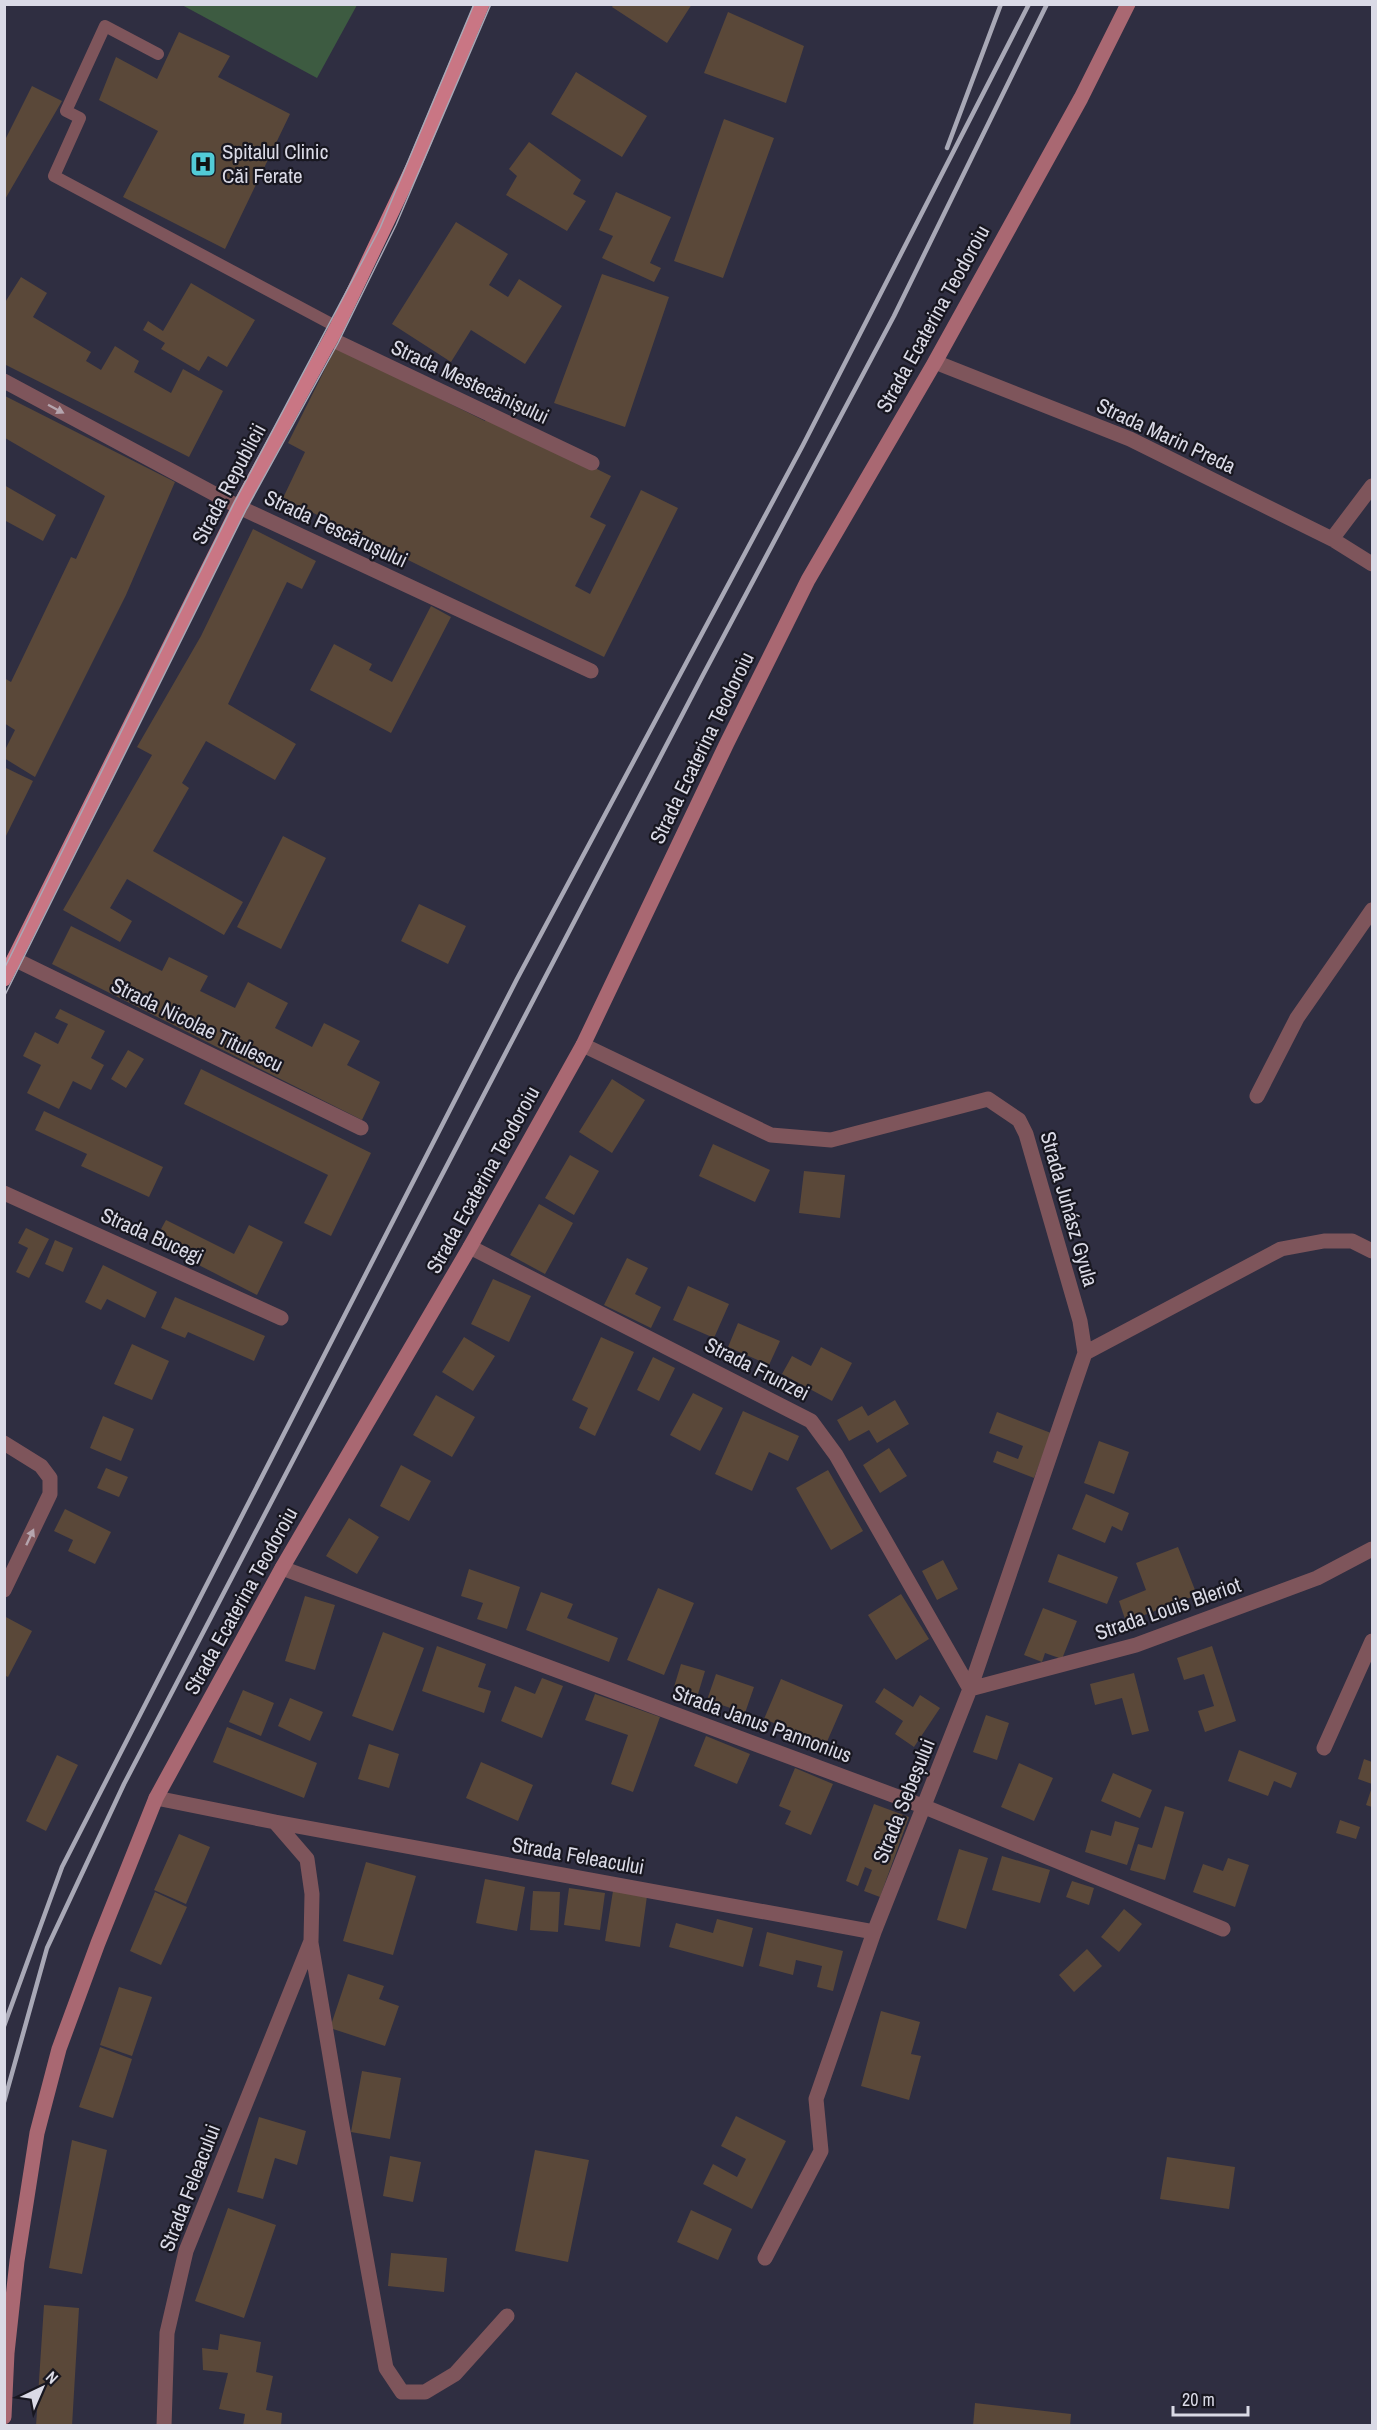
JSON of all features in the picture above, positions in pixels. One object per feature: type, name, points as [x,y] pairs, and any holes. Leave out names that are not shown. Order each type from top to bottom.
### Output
[{"type":"main road","name":"Strada Republicii","points":[[4,979],[239,507],[334,333],[415,163],[482,4]]},
{"type":"main road","name":"Strada Ecaterina Teodoroiu","points":[[4,2418],[7,2353],[17,2261],[37,2133],[63,2038],[156,1798],[282,1568],[470,1247],[583,1045],[727,742],[808,580],[935,362],[1081,98],[1128,4]]},
{"type":"street","name":"Strada Mestecănișului","points":[[334,333],[592,463]]},
{"type":"street","name":"Strada Marin Preda","points":[[935,362],[1130,439],[1332,539],[1372,564]]},
{"type":"street","name":"Strada Pescărușului","points":[[4,381],[239,507],[591,671]]},
{"type":"street","points":[[1332,539],[1372,486]]},
{"type":"street","points":[[1257,1096],[1297,1018],[1372,910]]},
{"type":"street","name":"Strada Nicolae Titulescu","points":[[14,959],[361,1128]]},
{"type":"street","name":"Strada Juhász Gyula","points":[[583,1045],[771,1135],[831,1140],[988,1099],[1019,1120],[1026,1134],[1080,1321],[1085,1353]]},
{"type":"street","name":"Strada Bucegi","points":[[4,1192],[282,1318]]},
{"type":"street","points":[[1085,1353],[1281,1249],[1324,1241],[1352,1241],[1372,1251]]},
{"type":"street","name":"Strada Frunzei","points":[[470,1247],[811,1421],[836,1455],[970,1689]]},
{"type":"street","name":"Strada Sebeșului","points":[[765,2258],[821,2151],[816,2099],[874,1932],[970,1689],[1085,1353]]},
{"type":"street","points":[[4,1443],[41,1466],[50,1478],[50,1494],[4,1590]]},
{"type":"street","name":"Strada Louis Bleriot","points":[[970,1689],[1136,1645],[1317,1578],[1372,1549]]},
{"type":"street","name":"Strada Janus Pannonius","points":[[282,1568],[925,1807],[1223,1929]]},
{"type":"street","points":[[1324,1748],[1372,1641]]},
{"type":"street","name":"Strada Feleacului","points":[[156,1798],[874,1932]]},
{"type":"street","name":"Strada Feleacului","points":[[275,1822],[307,1859],[312,1894],[311,1941],[386,2368],[402,2392],[425,2392],[455,2374],[507,2316]]},
{"type":"street","name":"Strada Feleacului","points":[[164,2426],[167,2333],[186,2251],[311,1941]]},
{"type":"lane","points":[[158,54],[105,26],[66,111],[80,118],[54,176],[334,333]]},
{"type":"green space","points":[[182,5],[357,5],[317,78]]},
{"type":"building","points":[[614,4],[692,4],[667,43],[612,7]]},
{"type":"building","points":[[728,12],[804,46],[786,103],[704,73]]},
{"type":"building","name":"Spitalul Clinic Căi Ferate","points":[[179,32],[230,56],[218,77],[290,114],[225,249],[123,197],[158,131],[99,100],[116,57],[157,79]]},
{"type":"building","points":[[576,72],[647,116],[622,157],[551,114]]},
{"type":"building","points":[[32,86],[62,101],[4,201],[4,142]]},
{"type":"building","points":[[724,119],[774,138],[723,278],[674,261]]},
{"type":"building","points":[[529,142],[581,180],[573,194],[586,201],[567,231],[506,195],[517,176],[509,169]]},
{"type":"building","points":[[616,192],[671,217],[650,263],[661,268],[654,282],[602,258],[613,236],[599,230]]},
{"type":"building","points":[[456,222],[508,254],[489,285],[508,297],[519,279],[562,306],[525,364],[471,330],[451,362],[392,324]]},
{"type":"building","points":[[602,274],[669,297],[625,427],[554,403]]},
{"type":"building","points":[[21,277],[47,293],[33,317],[91,352],[86,361],[101,370],[115,346],[139,361],[134,372],[171,393],[183,369],[223,391],[189,457],[4,364],[4,304]]},
{"type":"building","points":[[191,283],[255,320],[227,367],[208,356],[199,371],[161,349],[165,343],[143,330],[148,321],[163,331]]},
{"type":"building","points":[[336,347],[485,421],[488,415],[611,476],[590,517],[606,525],[575,586],[590,594],[641,490],[678,508],[604,657],[283,498],[305,452],[288,443]]},
{"type":"building","points":[[5,396],[175,482],[126,595],[35,777],[4,758],[4,752],[15,730],[4,723],[4,678],[11,682],[71,557],[76,559],[105,496],[5,438]]},
{"type":"building","points":[[4,485],[56,515],[43,541],[4,520]]},
{"type":"building","points":[[253,529],[316,561],[302,589],[287,582],[228,704],[296,744],[275,780],[206,741],[182,783],[189,788],[153,851],[243,902],[224,935],[127,879],[110,908],[132,921],[120,942],[63,910],[152,755],[137,747],[201,636]]},
{"type":"building","points":[[431,606],[451,617],[391,733],[310,690],[334,644],[372,664],[369,670],[392,682]]},
{"type":"building","points":[[4,767],[33,781],[4,840]]},
{"type":"building","points":[[283,836],[326,858],[281,949],[237,927]]},
{"type":"building","points":[[419,904],[466,926],[448,964],[401,941]]},
{"type":"building","points":[[71,926],[162,971],[169,957],[208,976],[200,991],[235,1008],[248,982],[288,1003],[275,1028],[312,1047],[324,1023],[360,1041],[347,1065],[380,1082],[362,1120],[52,964]]},
{"type":"building","points":[[60,1009],[105,1031],[91,1058],[104,1065],[91,1090],[73,1081],[59,1109],[27,1093],[41,1065],[23,1056],[35,1032],[58,1044],[68,1024],[55,1018]]},
{"type":"building","points":[[128,1050],[144,1059],[126,1088],[111,1079]]},
{"type":"building","points":[[201,1069],[371,1153],[331,1236],[304,1223],[328,1175],[184,1104]]},
{"type":"building","points":[[612,1079],[645,1100],[612,1153],[579,1132]]},
{"type":"building","points":[[44,1111],[163,1167],[149,1197],[81,1166],[87,1154],[35,1130]]},
{"type":"building","points":[[713,1144],[770,1170],[755,1202],[699,1176]]},
{"type":"building","points":[[570,1155],[599,1171],[574,1215],[545,1198]]},
{"type":"building","points":[[804,1171],[845,1175],[840,1218],[799,1213]]},
{"type":"building","points":[[539,1204],[573,1223],[545,1274],[510,1255]]},
{"type":"building","points":[[166,1220],[234,1254],[249,1225],[283,1242],[257,1295],[154,1242]]},
{"type":"building","points":[[26,1228],[49,1239],[29,1278],[16,1272],[28,1248],[18,1243]]},
{"type":"building","points":[[55,1240],[73,1248],[63,1272],[45,1264]]},
{"type":"building","points":[[627,1258],[648,1268],[635,1294],[661,1307],[651,1328],[604,1305]]},
{"type":"building","points":[[103,1265],[157,1292],[145,1318],[107,1299],[101,1310],[85,1302]]},
{"type":"building","points":[[493,1279],[531,1296],[509,1342],[471,1324]]},
{"type":"building","points":[[688,1286],[729,1304],[714,1338],[673,1320]]},
{"type":"building","points":[[175,1297],[265,1336],[254,1361],[188,1332],[185,1338],[161,1328]]},
{"type":"building","points":[[738,1323],[780,1341],[769,1365],[728,1347]]},
{"type":"building","points":[[464,1337],[495,1356],[473,1391],[442,1372]]},
{"type":"building","points":[[601,1337],[634,1352],[595,1436],[579,1428],[588,1408],[572,1400]]},
{"type":"building","points":[[132,1344],[169,1361],[152,1400],[114,1384]]},
{"type":"building","points":[[821,1347],[852,1363],[832,1401],[782,1374],[792,1356],[811,1366]]},
{"type":"building","points":[[653,1357],[675,1368],[659,1401],[637,1390]]},
{"type":"building","points":[[693,1393],[723,1408],[700,1451],[670,1435]]},
{"type":"building","points":[[436,1395],[475,1417],[452,1457],[413,1435]]},
{"type":"building","points":[[895,1400],[909,1424],[877,1443],[869,1430],[849,1441],[837,1420],[862,1406],[868,1416]]},
{"type":"building","points":[[743,1411],[799,1436],[788,1461],[769,1452],[752,1491],[715,1474]]},
{"type":"building","points":[[997,1412],[1051,1433],[1034,1478],[993,1462],[997,1451],[1018,1459],[1023,1446],[989,1433]]},
{"type":"building","points":[[103,1416],[134,1429],[121,1461],[90,1448]]},
{"type":"building","points":[[1099,1441],[1129,1452],[1114,1494],[1084,1483]]},
{"type":"building","points":[[889,1448],[907,1476],[880,1493],[863,1465]]},
{"type":"building","points":[[401,1465],[431,1481],[409,1521],[380,1506]]},
{"type":"building","points":[[106,1468],[128,1477],[119,1497],[97,1488]]},
{"type":"building","points":[[828,1470],[863,1531],[831,1550],[796,1488]]},
{"type":"building","points":[[1086,1494],[1129,1513],[1122,1531],[1112,1526],[1105,1543],[1072,1529]]},
{"type":"building","points":[[65,1509],[111,1532],[95,1564],[68,1551],[73,1540],[54,1531]]},
{"type":"building","points":[[349,1518],[379,1537],[357,1574],[326,1556]]},
{"type":"building","points":[[1178,1547],[1197,1595],[1126,1622],[1119,1601],[1146,1590],[1136,1563]]},
{"type":"building","points":[[1058,1554],[1118,1577],[1107,1604],[1048,1582]]},
{"type":"building","points":[[943,1560],[958,1589],[937,1600],[922,1571]]},
{"type":"building","points":[[469,1569],[520,1587],[507,1629],[477,1619],[483,1603],[461,1596]]},
{"type":"building","points":[[658,1588],[694,1603],[664,1675],[627,1660]]},
{"type":"building","points":[[541,1592],[573,1604],[567,1618],[618,1638],[609,1662],[526,1630]]},
{"type":"building","points":[[901,1594],[929,1639],[896,1660],[868,1615]]},
{"type":"building","points":[[305,1596],[335,1605],[315,1670],[285,1661]]},
{"type":"building","points":[[1043,1608],[1077,1621],[1062,1659],[1045,1653],[1042,1662],[1024,1655]]},
{"type":"building","points":[[4,1616],[32,1631],[8,1677],[4,1675]]},
{"type":"building","points":[[383,1632],[424,1648],[393,1731],[352,1716]]},
{"type":"building","points":[[437,1646],[486,1664],[478,1687],[491,1691],[484,1713],[422,1691]]},
{"type":"building","points":[[1212,1646],[1236,1721],[1205,1732],[1198,1711],[1214,1706],[1204,1674],[1184,1680],[1177,1658]]},
{"type":"building","points":[[681,1664],[705,1671],[698,1694],[674,1687]]},
{"type":"building","points":[[1134,1673],[1149,1731],[1132,1735],[1122,1698],[1095,1705],[1090,1684]]},
{"type":"building","points":[[716,1674],[754,1687],[745,1713],[707,1700]]},
{"type":"building","points":[[542,1678],[563,1686],[542,1738],[501,1721],[515,1686],[535,1694]]},
{"type":"building","points":[[781,1679],[843,1705],[826,1744],[764,1719]]},
{"type":"building","points":[[884,1688],[913,1707],[920,1695],[940,1708],[914,1747],[895,1734],[903,1721],[875,1702]]},
{"type":"building","points":[[243,1690],[274,1703],[261,1736],[229,1722]]},
{"type":"building","points":[[595,1694],[660,1717],[633,1792],[611,1784],[628,1735],[585,1720]]},
{"type":"building","points":[[290,1698],[323,1712],[310,1741],[278,1726]]},
{"type":"building","points":[[986,1715],[1009,1723],[997,1760],[973,1752]]},
{"type":"building","points":[[227,1727],[317,1763],[304,1798],[213,1762]]},
{"type":"building","points":[[706,1736],[750,1754],[737,1784],[694,1766]]},
{"type":"building","points":[[369,1744],[399,1754],[389,1788],[358,1779]]},
{"type":"building","points":[[1239,1750],[1297,1773],[1291,1788],[1274,1781],[1268,1796],[1228,1781]]},
{"type":"building","points":[[57,1755],[78,1765],[46,1831],[26,1821]]},
{"type":"building","points":[[1364,1759],[1372,1762],[1372,1784],[1358,1779]]},
{"type":"building","points":[[481,1762],[533,1785],[518,1821],[466,1798]]},
{"type":"building","points":[[1019,1763],[1053,1778],[1034,1821],[1001,1807]]},
{"type":"building","points":[[795,1768],[833,1784],[811,1835],[785,1824],[791,1811],[779,1806]]},
{"type":"building","points":[[1113,1773],[1152,1790],[1140,1818],[1101,1801]]},
{"type":"building","points":[[1372,1787],[1372,1807],[1366,1805]]},
{"type":"building","points":[[874,1804],[909,1817],[880,1897],[864,1891],[872,1870],[865,1867],[858,1886],[846,1881]]},
{"type":"building","points":[[1165,1806],[1184,1812],[1165,1880],[1130,1870],[1138,1844],[1152,1848]]},
{"type":"building","points":[[1340,1820],[1360,1827],[1356,1839],[1336,1833]]},
{"type":"building","points":[[1115,1821],[1139,1828],[1127,1865],[1085,1852],[1091,1830],[1111,1836]]},
{"type":"building","points":[[179,1834],[210,1847],[186,1904],[154,1890]]},
{"type":"building","points":[[959,1849],[988,1858],[966,1929],[937,1920]]},
{"type":"building","points":[[1002,1856],[1050,1870],[1040,1903],[992,1890]]},
{"type":"building","points":[[1228,1858],[1249,1865],[1235,1907],[1193,1892],[1203,1864],[1223,1871]]},
{"type":"building","points":[[366,1862],[416,1876],[393,1955],[343,1941]]},
{"type":"building","points":[[485,1879],[525,1887],[517,1931],[476,1923]]},
{"type":"building","points":[[1072,1881],[1094,1888],[1089,1905],[1066,1897]]},
{"type":"building","points":[[569,1888],[605,1893],[600,1930],[564,1925]]},
{"type":"building","points":[[533,1891],[560,1892],[558,1932],[530,1930]]},
{"type":"building","points":[[613,1891],[647,1896],[640,1947],[605,1941]]},
{"type":"building","points":[[155,1892],[187,1907],[161,1965],[130,1951]]},
{"type":"building","points":[[1124,1909],[1142,1924],[1119,1952],[1101,1937]]},
{"type":"building","points":[[717,1919],[753,1928],[743,1967],[669,1947],[676,1923],[713,1933]]},
{"type":"building","points":[[767,1932],[843,1951],[833,1991],[817,1987],[822,1966],[796,1960],[793,1975],[759,1966]]},
{"type":"building","points":[[1087,1949],[1102,1966],[1074,1992],[1059,1975]]},
{"type":"building","points":[[348,1974],[384,1986],[379,1999],[399,2006],[385,2046],[330,2028]]},
{"type":"building","points":[[119,1987],[152,1997],[132,2056],[100,2045]]},
{"type":"building","points":[[881,2011],[920,2022],[911,2054],[921,2056],[909,2100],[861,2086]]},
{"type":"building","points":[[100,2047],[132,2059],[113,2118],[79,2107]]},
{"type":"building","points":[[362,2071],[401,2078],[390,2139],[351,2132]]},
{"type":"building","points":[[736,2116],[786,2141],[752,2209],[703,2184],[713,2164],[737,2177],[746,2159],[721,2146]]},
{"type":"building","points":[[259,2117],[306,2131],[297,2165],[275,2158],[263,2199],[237,2192]]},
{"type":"building","points":[[72,2140],[107,2150],[82,2274],[49,2268]]},
{"type":"building","points":[[535,2150],[589,2160],[568,2262],[515,2251]]},
{"type":"building","points":[[390,2156],[421,2162],[413,2202],[383,2196]]},
{"type":"building","points":[[1167,2157],[1235,2167],[1229,2209],[1160,2199]]},
{"type":"building","points":[[228,2208],[276,2225],[244,2318],[195,2301]]},
{"type":"building","points":[[691,2210],[732,2229],[718,2260],[677,2242]]},
{"type":"building","points":[[391,2253],[447,2258],[444,2292],[388,2286]]},
{"type":"building","points":[[44,2305],[79,2308],[72,2426],[36,2426]]},
{"type":"building","points":[[220,2334],[261,2342],[256,2372],[273,2376],[266,2410],[282,2413],[281,2426],[243,2426],[245,2414],[219,2409],[228,2373],[203,2370],[202,2348],[218,2350]]},
{"type":"building","points":[[975,2403],[1071,2414],[1070,2426],[973,2426]]},
{"type":"tram line","points":[[4,969],[234,503],[380,228],[474,4]]},
{"type":"tram line","points":[[4,997],[246,510],[338,343],[396,225],[491,4]]},
{"type":"railway","points":[[947,148],[1001,4]]},
{"type":"railway","points":[[4,2026],[62,1867],[517,979],[803,445],[1029,4]]},
{"type":"railway","points":[[4,2102],[47,1948],[124,1784],[703,675],[894,316],[1047,4]]},
{"type":"place","name":"Spitalul Clinic Căi Ferate","points":[[203,164]]}]
